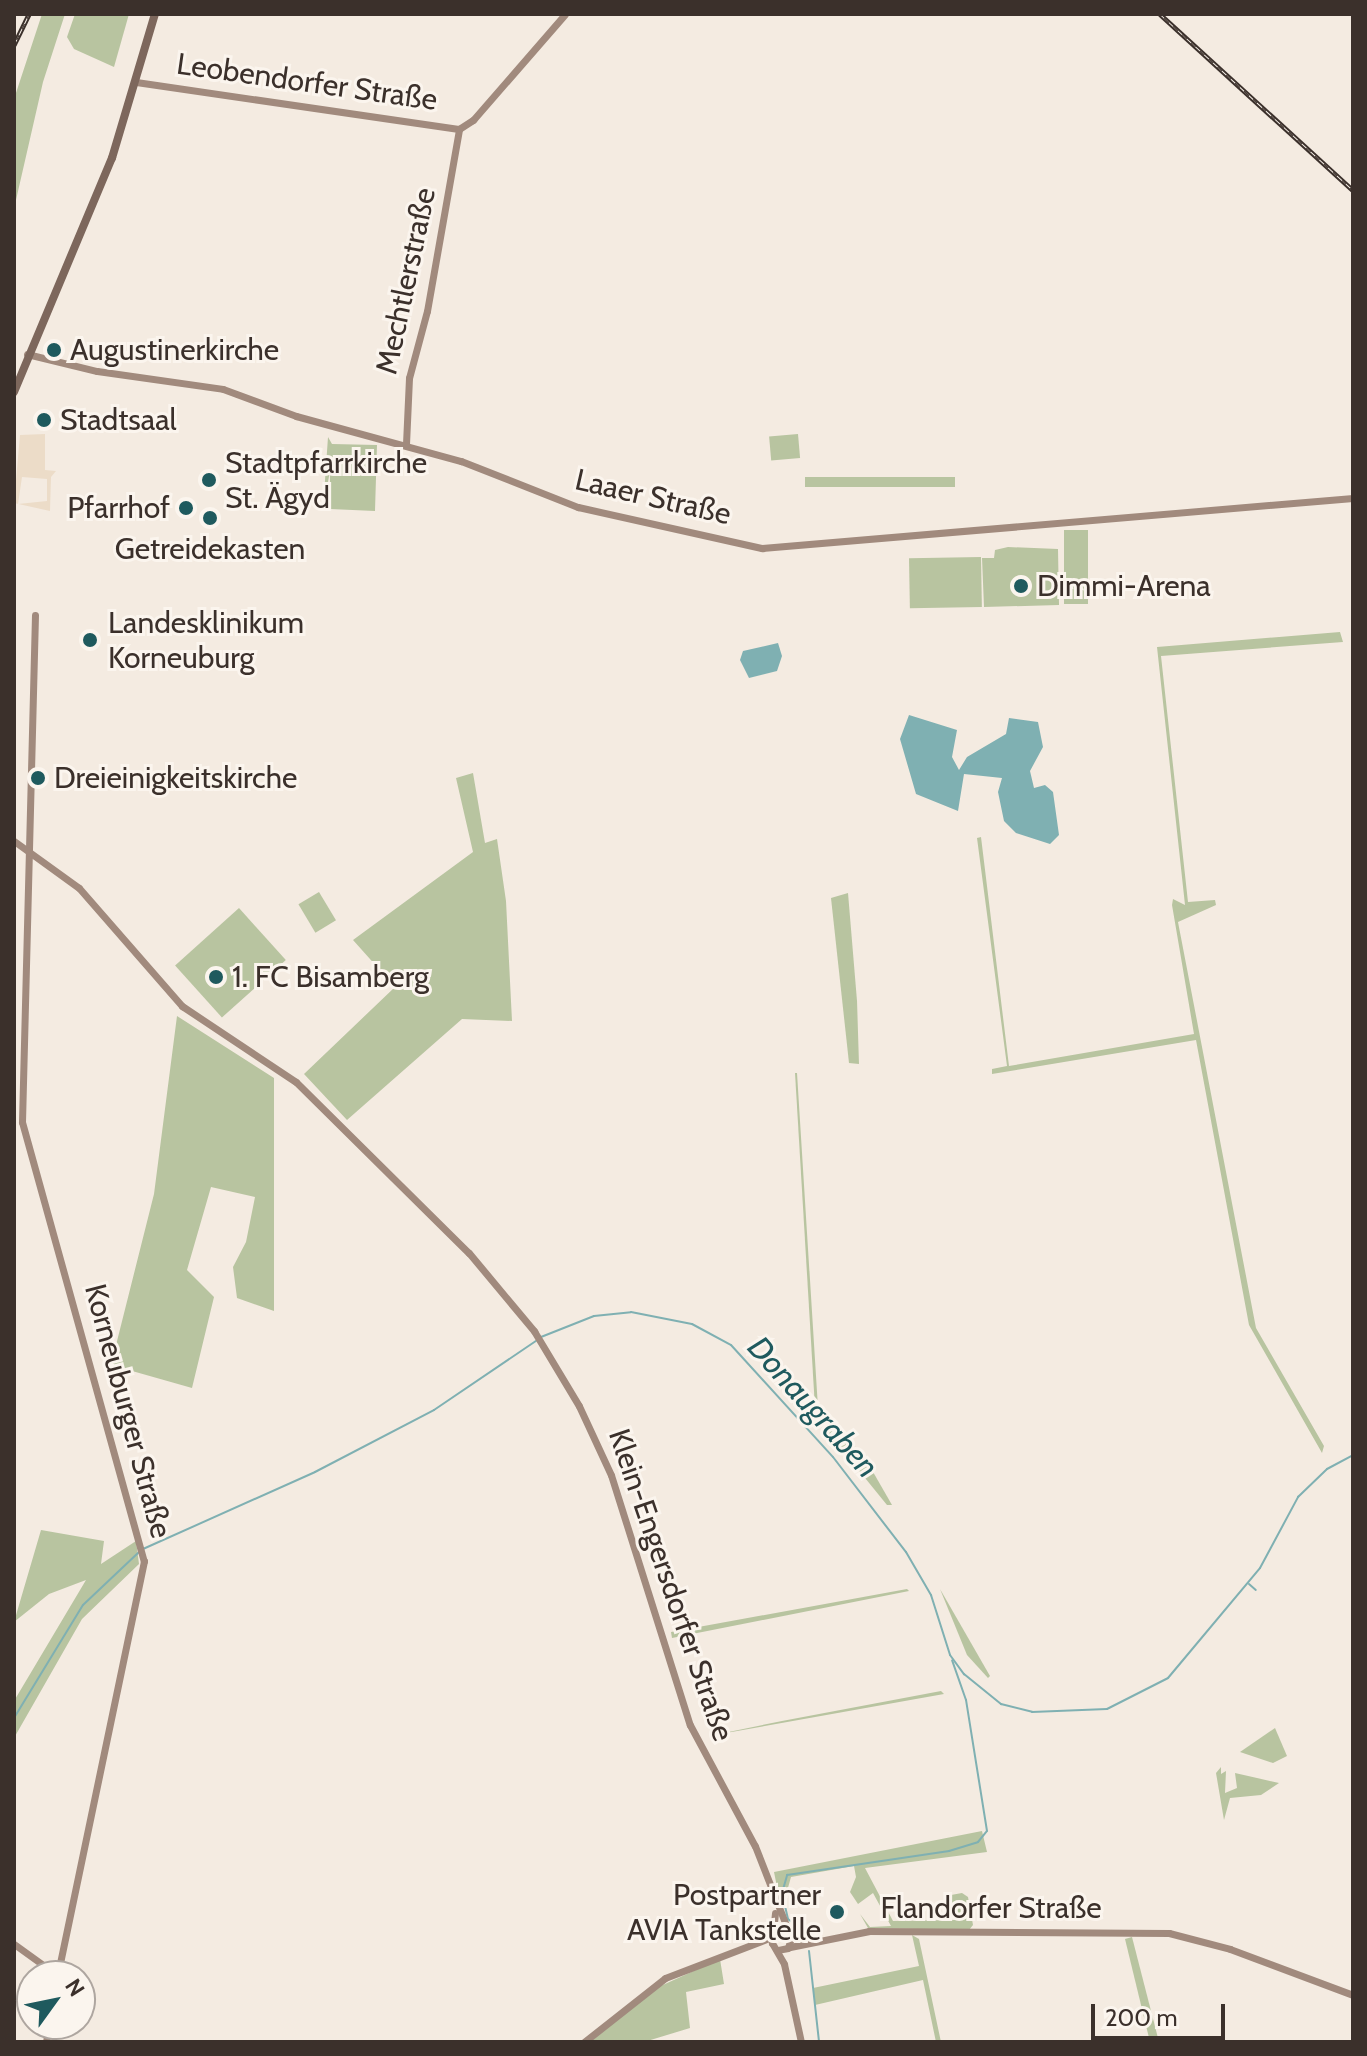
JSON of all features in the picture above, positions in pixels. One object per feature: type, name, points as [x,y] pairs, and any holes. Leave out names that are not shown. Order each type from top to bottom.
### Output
[{"type":"main road","points":[[14,392],[27,354],[112,158],[155,14]]},
{"type":"street","name":"Leobendorfer Straße","points":[[136,82],[459,129],[473,120],[565,14]]},
{"type":"street","name":"Mechtlerstraße","points":[[406,444],[409,378],[427,311],[459,129]]},
{"type":"street","name":"Laaer Straße","points":[[27,354],[97,371],[223,389],[296,416],[406,444],[504,476],[578,507],[769,549],[1353,498]]},
{"type":"street","name":"Korneuburger Straße","points":[[35,615],[22,1122],[143,1558],[60,1960]]},
{"type":"street","name":"Klein-Engersdorfer Straße","points":[[14,841],[79,888],[149,973],[192,1014],[290,1076],[469,1253],[534,1331],[607,1465],[690,1725],[751,1839],[789,1934]]},
{"type":"street","name":"Klein-Engersdorfer Straße","points":[[775,1903],[773,1935],[789,1982]]},
{"type":"street","name":"Flandorfer Straße","points":[[742,1950],[789,1948],[812,1939],[905,1931],[1169,1933],[1230,1949],[1353,1995]]},
{"type":"street","points":[[789,1934],[789,1982],[801,2042]]},
{"type":"street","name":"Flandorfer Straße","points":[[773,1935],[789,1934],[812,1939]]},
{"type":"street","points":[[584,2042],[660,1980],[742,1950],[773,1935]]},
{"type":"street","points":[[14,1944],[36,1960]]},
{"type":"green space","points":[[42,14],[65,14],[43,82],[16,200],[14,99]]},
{"type":"green space","points":[[75,14],[129,14],[114,67],[74,49],[67,37]]},
{"type":"green space","points":[[798,434],[800,458],[771,460],[769,437]]},
{"type":"green space","points":[[328,437],[332,444],[377,445],[375,511],[330,509],[330,471],[323,509]]},
{"type":"green space","points":[[805,477],[955,477],[955,487],[805,487]]},
{"type":"green space","points":[[1064,530],[1088,530],[1088,604],[1064,604]]},
{"type":"green space","name":"Dimmi-Arena","points":[[1008,547],[1058,549],[1059,605],[984,607],[982,558],[994,558],[995,550]]},
{"type":"green space","points":[[981,557],[982,607],[910,608],[909,558]]},
{"type":"green space","points":[[1340,632],[1343,642],[1161,656],[1188,902],[1215,900],[1216,905],[1178,922],[1256,1328],[1324,1446],[1322,1453],[1249,1325],[1196,1040],[992,1074],[992,1069],[1007,1066],[977,838],[981,837],[1009,1066],[1194,1034],[1172,905],[1173,899],[1185,905],[1157,647]]},
{"type":"green space","points":[[473,773],[485,843],[497,839],[506,901],[512,1021],[462,1019],[347,1120],[304,1074],[395,987],[353,940],[473,852],[456,778]]},
{"type":"green space","points":[[319,892],[336,920],[315,933],[298,904]]},
{"type":"green space","points":[[848,893],[859,1064],[849,1063],[831,898]]},
{"type":"green space","points":[[239,908],[286,960],[222,1018],[175,966]]},
{"type":"green space","points":[[177,1016],[274,1078],[274,1311],[237,1298],[233,1267],[246,1242],[255,1197],[211,1187],[187,1270],[214,1297],[192,1388],[111,1365],[154,1194]]},
{"type":"green space","points":[[797,1073],[818,1408],[815,1408]]},
{"type":"green space","points":[[829,1428],[861,1451],[892,1505],[887,1505],[826,1430]]},
{"type":"green space","points":[[41,1530],[104,1541],[101,1564],[136,1541],[139,1564],[82,1619],[14,1738],[14,1701],[86,1580],[49,1594],[14,1622]]},
{"type":"green space","points":[[940,1589],[990,1676],[988,1678],[967,1655]]},
{"type":"green space","points":[[909,1591],[672,1638],[671,1632]]},
{"type":"green space","points":[[941,1691],[944,1694],[709,1736],[782,1721]]},
{"type":"green space","points":[[1275,1728],[1287,1756],[1273,1763],[1240,1752]]},
{"type":"green space","points":[[1221,1767],[1221,1774],[1226,1771],[1225,1793],[1237,1788],[1235,1773],[1279,1783],[1261,1795],[1230,1798],[1224,1820],[1216,1773]]},
{"type":"green space","points":[[982,1831],[987,1852],[865,1868],[893,1921],[955,1920],[951,1895],[962,1893],[968,1897],[973,1925],[969,1930],[868,1928],[860,1914],[870,1927],[891,1926],[873,1893],[858,1904],[850,1892],[856,1877],[854,1866],[791,1877],[786,1895],[779,1897],[774,1872]]},
{"type":"green space","points":[[912,1935],[919,1939],[941,2042],[936,2042],[923,1980],[815,2005],[813,1988],[919,1966]]},
{"type":"green space","points":[[1132,1937],[1159,2042],[1150,2042],[1125,1939]]},
{"type":"green space","points":[[720,1959],[724,1984],[686,1992],[690,2028],[644,2042],[590,2042],[654,1989]]},
{"type":"shaded area","points":[[45,434],[45,470],[56,471],[51,477],[50,511],[18,504],[14,503],[20,435]],"holes":[[[22,477],[47,479],[47,501],[18,504]]]},
{"type":"water","points":[[778,643],[782,656],[777,671],[749,678],[740,660],[743,651]]},
{"type":"water","points":[[909,715],[957,730],[952,757],[959,770],[967,757],[1006,734],[1009,718],[1038,722],[1043,747],[1030,771],[1034,788],[1045,785],[1053,792],[1059,835],[1050,844],[1016,833],[1004,821],[998,792],[1002,778],[964,774],[958,811],[916,794],[900,739]]},
{"type":"waterway","name":"Donaugraben","points":[[541,1337],[594,1316],[631,1312],[692,1324],[731,1345],[833,1457],[906,1552],[931,1595],[950,1655],[964,1674],[1001,1704],[1032,1712],[1107,1709],[1168,1678],[1260,1568],[1298,1497],[1327,1469],[1353,1455]]},
{"type":"waterway","name":"Donaugraben","points":[[143,1549],[315,1472],[434,1410],[536,1341]]},
{"type":"waterway","name":"Donaugraben","points":[[14,1718],[83,1605],[138,1553]]},
{"type":"waterway","points":[[1249,1584],[1256,1590]]},
{"type":"waterway","points":[[810,1934],[788,1919],[782,1893],[787,1875],[949,1851],[978,1842],[987,1831],[966,1700],[952,1660]]},
{"type":"waterway","points":[[809,1951],[819,2042]]},
{"type":"railway","points":[[14,45],[29,14]]},
{"type":"railway","points":[[1160,14],[1353,190]]},
{"type":"place","name":"Augustinerkirche","points":[[54,350]]},
{"type":"place","name":"Stadtsaal","points":[[44,420]]},
{"type":"place","name":"Stadtpfarrkirche St. Ägyd","points":[[209,480]]},
{"type":"place","name":"Pfarrhof","points":[[186,508]]},
{"type":"place","name":"Getreidekasten","points":[[210,518]]},
{"type":"place","name":"Dimmi-Arena","points":[[1021,586]]},
{"type":"place","name":"Landesklinikum Korneuburg","points":[[90,640]]},
{"type":"place","name":"Dreieinigkeitskirche","points":[[38,778]]},
{"type":"place","name":"1. FC Bisamberg","points":[[216,977]]},
{"type":"place","name":"Postpartner AVIA Tankstelle","points":[[837,1912]]}]
